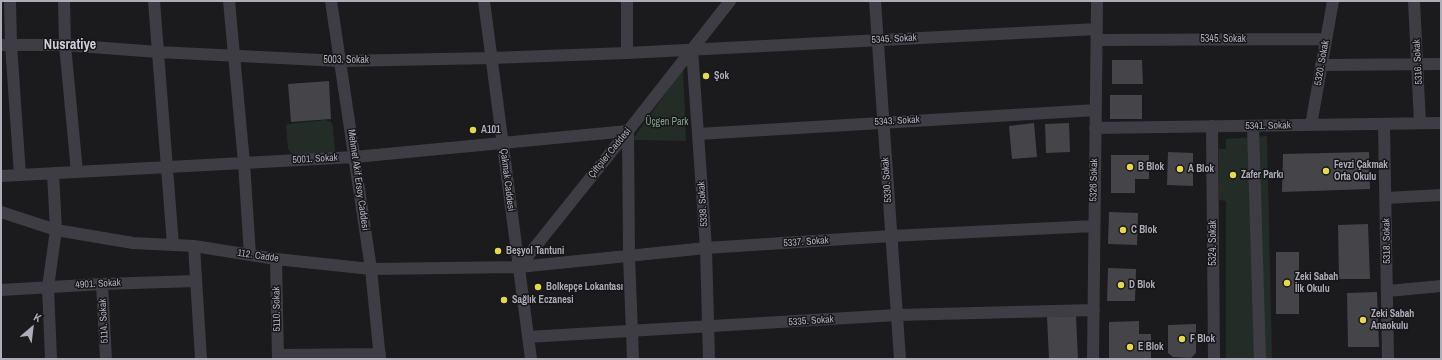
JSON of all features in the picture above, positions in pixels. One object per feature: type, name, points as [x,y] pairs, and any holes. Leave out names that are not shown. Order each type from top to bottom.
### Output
[{"type":"street","points":[[10,1],[6,45],[20,175]]},
{"type":"street","points":[[64,1],[65,45],[78,172]]},
{"type":"street","points":[[154,1],[173,245]]},
{"type":"street","points":[[229,1],[244,163],[250,255]]},
{"type":"street","name":"Mehmet Akif Ersoy Caddesi","points":[[331,1],[371,269],[380,356]]},
{"type":"street","name":"Çakmak Caddesi","points":[[484,1],[531,359]]},
{"type":"street","points":[[627,1],[627,53]]},
{"type":"street","name":"Çiftçiler Caddesi","points":[[519,267],[730,1]]},
{"type":"street","name":"5330. Sokak","points":[[875,1],[900,359]]},
{"type":"street","name":"5326 Sokak","points":[[1093,359],[1097,1]]},
{"type":"street","name":"5320. Sokak","points":[[1311,125],[1333,1]]},
{"type":"street","name":"5316. Sokak","points":[[1414,1],[1420,123]]},
{"type":"street","name":"5345. Sokak","points":[[692,49],[878,39],[1097,34],[1326,39]]},
{"type":"street","name":"5003. Sokak","points":[[6,45],[65,45],[158,52],[341,61],[491,58],[692,49]]},
{"type":"street","name":"5338. Sokak","points":[[692,49],[706,248],[709,359]]},
{"type":"street","points":[[1321,65],[1441,64]]},
{"type":"street","name":"5343. Sokak","points":[[698,134],[1096,110]]},
{"type":"street","name":"5341. Sokak","points":[[1095,128],[1441,123]]},
{"type":"street","name":"5318. Sokak","points":[[1384,124],[1388,359]]},
{"type":"street","name":"5324. Sokak","points":[[1212,126],[1214,359]]},
{"type":"street","points":[[1253,126],[1260,359]]},
{"type":"street","points":[[628,131],[633,359]]},
{"type":"street","name":"5001. Sokak","points":[[1,176],[355,157],[628,131]]},
{"type":"street","points":[[51,359],[48,287],[56,230],[53,173]]},
{"type":"street","points":[[1386,198],[1441,195]]},
{"type":"street","name":"112. Cadde","points":[[1,212],[56,230],[133,243],[194,246],[276,259],[371,269],[519,267]]},
{"type":"street","name":"5337. Sokak","points":[[519,267],[706,248],[891,236],[1094,226]]},
{"type":"street","points":[[194,246],[201,359]]},
{"type":"street","name":"5110. Sokak","points":[[276,259],[278,357]]},
{"type":"street","name":"4901. Sokak","points":[[1,290],[102,284],[196,281]]},
{"type":"street","name":"5114. Sokak","points":[[102,284],[106,359]]},
{"type":"street","points":[[1388,291],[1441,286]]},
{"type":"street","name":"5335. Sokak","points":[[528,338],[708,328],[896,315],[1094,310]]},
{"type":"street","points":[[278,357],[380,356]]},
{"type":"green space","name":"Üçgen Park","points":[[683,69],[686,141],[632,140]]},
{"type":"green space","points":[[325,120],[331,122],[333,126],[335,152],[332,154],[299,155],[291,153],[288,149],[286,126],[288,124]]},
{"type":"green space","name":"Zafer Parkı","points":[[1267,136],[1272,359],[1226,359],[1226,201],[1219,200],[1219,149],[1226,149],[1226,139]]},
{"type":"building","points":[[1112,60],[1142,60],[1143,84],[1112,84]]},
{"type":"building","points":[[329,81],[331,119],[291,122],[288,84]]},
{"type":"building","points":[[1110,95],[1142,95],[1142,119],[1110,119]]},
{"type":"building","points":[[1034,123],[1037,157],[1012,159],[1009,126]]},
{"type":"building","points":[[1069,123],[1070,152],[1046,153],[1045,124]]},
{"type":"building","name":"A Blok","points":[[1168,152],[1193,153],[1193,186],[1167,185]]},
{"type":"building","name":"Fevzi Çakmak Orta Okulu","points":[[1369,152],[1370,189],[1282,192],[1283,154]]},
{"type":"building","name":"B Blok","points":[[1111,155],[1149,155],[1149,179],[1135,179],[1135,193],[1111,193]]},
{"type":"building","name":"C Blok","points":[[1109,212],[1138,213],[1137,245],[1108,244]]},
{"type":"building","points":[[1368,224],[1370,279],[1339,279],[1338,225]]},
{"type":"building","name":"Zeki Sabah İlk Okulu","points":[[1276,252],[1299,252],[1299,314],[1276,314]]},
{"type":"building","name":"D Blok","points":[[1108,268],[1136,269],[1135,301],[1107,301]]},
{"type":"building","name":"Zeki Sabah Anaokulu","points":[[1377,292],[1379,347],[1348,347],[1347,293]]},
{"type":"building","points":[[1076,316],[1078,359],[1049,359],[1047,317]]},
{"type":"building","name":"E Blok","points":[[1139,321],[1139,334],[1151,334],[1151,359],[1109,359],[1109,322]]},
{"type":"building","name":"F Blok","points":[[1196,324],[1196,353],[1191,358],[1173,357],[1168,353],[1168,325]]},
{"type":"place","name":"Şok","points":[[706,76]]},
{"type":"place","name":"A101","points":[[473,130]]},
{"type":"place","name":"B Blok","points":[[1130,167]]},
{"type":"place","name":"A Blok","points":[[1180,169]]},
{"type":"place","name":"Fevzi Çakmak Orta Okulu","points":[[1326,171]]},
{"type":"place","name":"Zafer Parkı","points":[[1233,175]]},
{"type":"place","name":"C Blok","points":[[1123,230]]},
{"type":"place","name":"Beşyol Tantuni","points":[[498,251]]},
{"type":"place","name":"Zeki Sabah İlk Okulu","points":[[1287,283]]},
{"type":"place","name":"D Blok","points":[[1121,285]]},
{"type":"place","name":"Bolkepçe Lokantası","points":[[538,287]]},
{"type":"place","name":"Sağlık Eczanesi","points":[[504,300]]},
{"type":"place","name":"Zeki Sabah Anaokulu","points":[[1363,320]]},
{"type":"place","name":"F Blok","points":[[1182,339]]},
{"type":"place","name":"E Blok","points":[[1130,347]]},
{"type":"district","name":"Nusratiye","points":[[70,45]]}]
